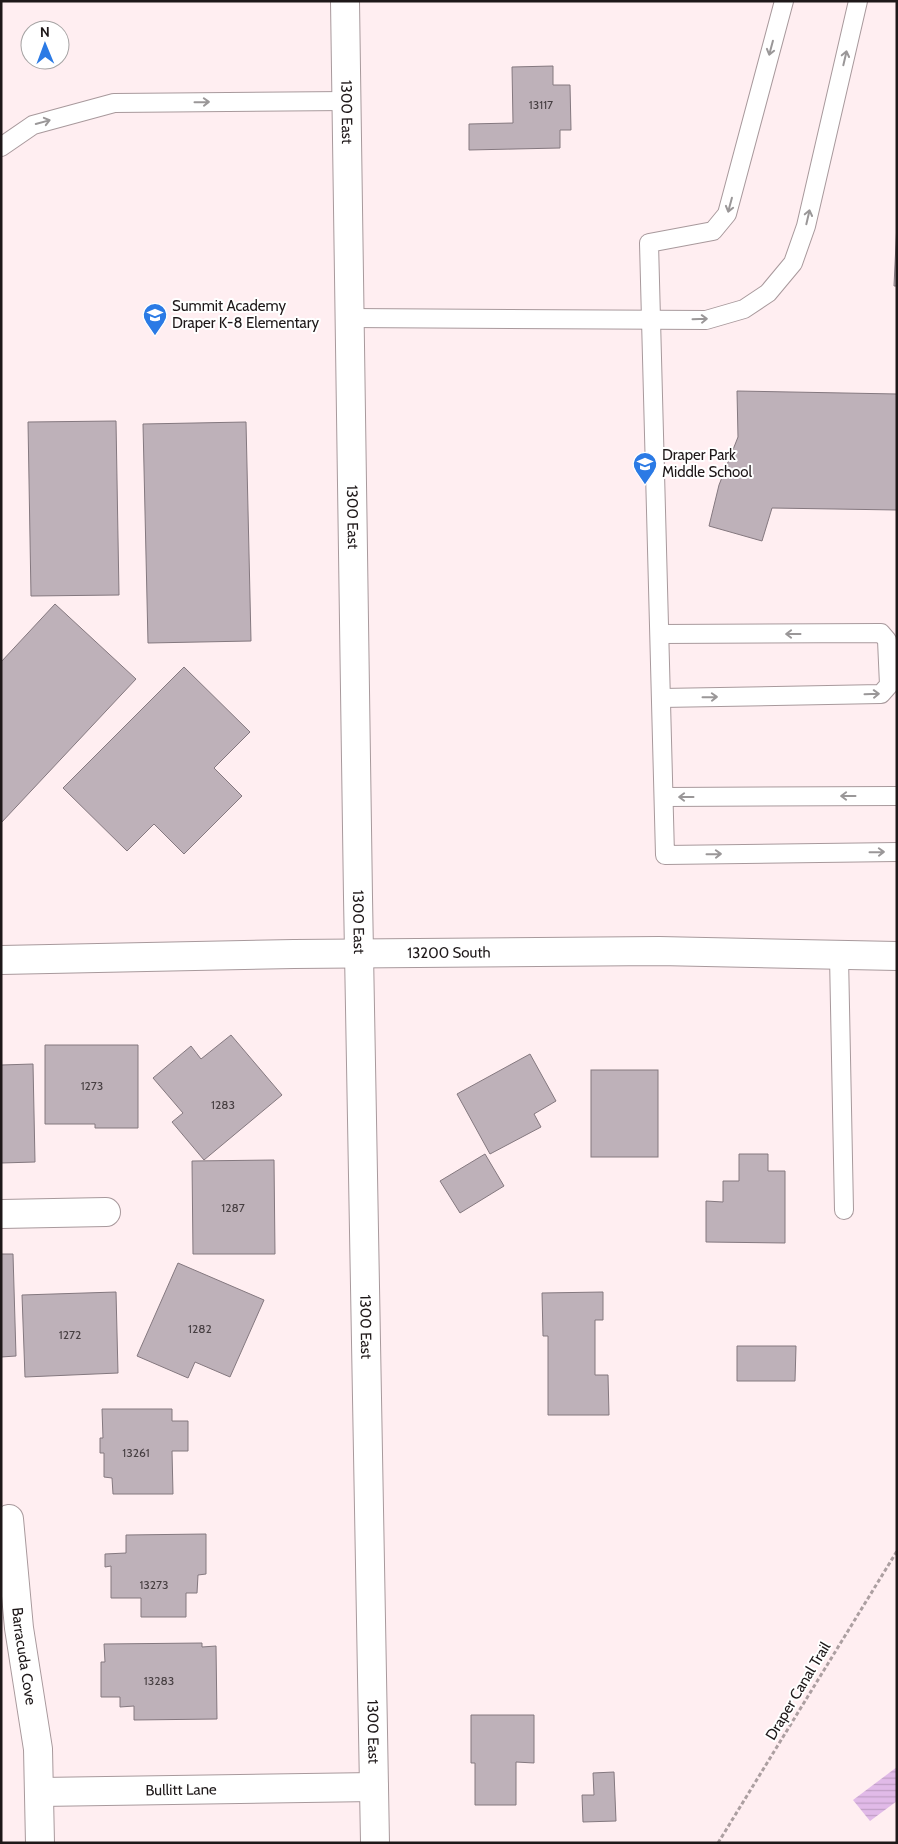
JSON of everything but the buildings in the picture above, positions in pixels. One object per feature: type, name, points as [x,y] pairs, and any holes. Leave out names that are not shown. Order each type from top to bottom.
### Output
[{"type":"main road","name":"1300 East","points":[[345,1],[359,955],[375,1843]]},
{"type":"main road","name":"13200 South","points":[[1,960],[294,954],[359,955],[659,951],[897,956]]},
{"type":"main road","points":[[1,1214],[106,1212]]},
{"type":"main road","name":"Barracuda Cove","points":[[9,1519],[20,1628],[38,1749],[40,1792]]},
{"type":"main road","name":"Bullitt Lane","points":[[40,1792],[374,1787]]},
{"type":"main road","points":[[40,1792],[40,1843]]},
{"type":"lane","points":[[784,1],[727,214],[713,232],[649,243],[665,855],[897,852]]},
{"type":"lane","points":[[350,318],[706,320],[744,309],[768,293],[793,263],[806,226],[858,1]]},
{"type":"lane","points":[[1,147],[33,125],[114,103],[346,100]]},
{"type":"lane","points":[[660,634],[881,634],[887,640],[889,685],[881,694],[661,698]]},
{"type":"lane","points":[[664,797],[897,796]]},
{"type":"lane","points":[[839,956],[844,1210]]},
{"type":"path","name":"Draper Canal Trail","points":[[718,1843],[897,1551]]},
{"type":"shaded area","points":[[897,1767],[897,1801],[870,1821],[853,1800]]},
{"type":"place","name":"Summit Academy Draper K-8 Elementary","points":[[155,336]]},
{"type":"place","name":"Draper Park Middle School","points":[[645,485]]}]
